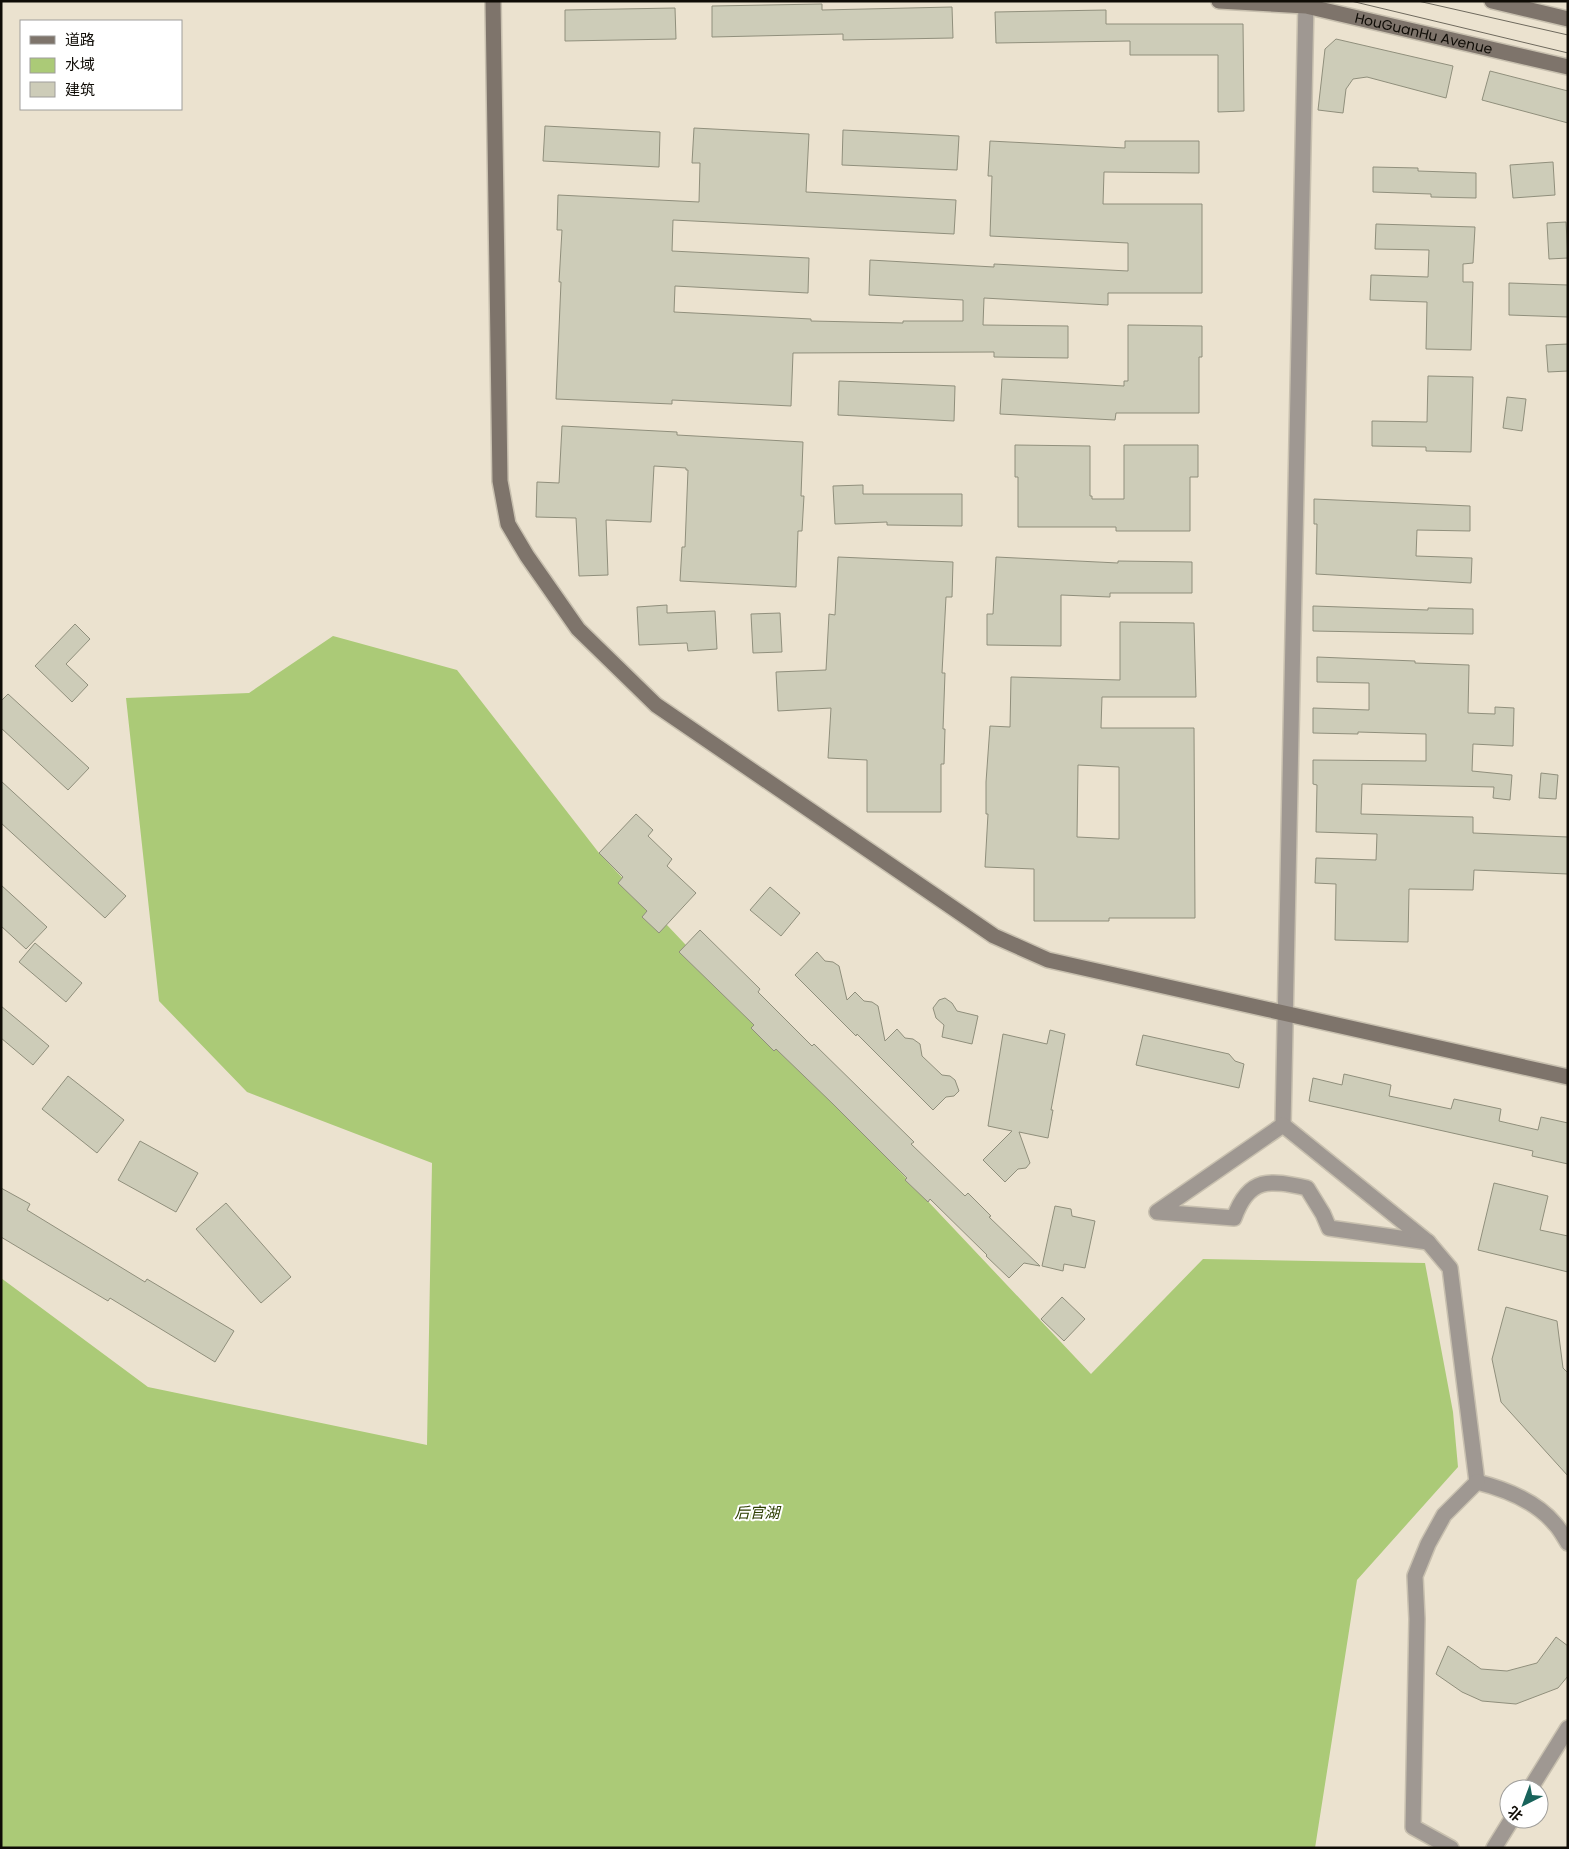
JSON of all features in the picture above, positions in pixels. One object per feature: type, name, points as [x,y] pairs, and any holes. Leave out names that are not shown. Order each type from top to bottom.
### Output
[{"type":"street","points":[[493,1],[500,481],[508,524],[527,556],[578,629],[656,705],[994,936],[1048,960],[1568,1077]]},
{"type":"street","name":"HouGuanHu Avenue","points":[[1219,1],[1306,4],[1568,67]]},
{"type":"street","points":[[1492,1],[1568,20]]},
{"type":"street","points":[[1283,1125],[1306,4]]},
{"type":"street","points":[[1283,1125],[1157,1212],[1234,1218],[1240,1200],[1256,1186],[1277,1181],[1307,1188],[1329,1228],[1428,1242]]},
{"type":"street","points":[[1283,1125],[1428,1242],[1450,1268],[1477,1482]]},
{"type":"street","points":[[1477,1482],[1496,1487],[1528,1501],[1555,1523],[1568,1543]]},
{"type":"street","points":[[1451,1848],[1413,1827],[1417,1619],[1415,1576],[1428,1544],[1444,1515],[1477,1482]]},
{"type":"street","points":[[1536,1779],[1568,1728]]},
{"type":"street","points":[[1494,1848],[1506,1829]]},
{"type":"water","name":"后官湖","points":[[333,636],[457,670],[599,853],[1091,1374],[1203,1259],[1425,1263],[1453,1412],[1458,1467],[1357,1580],[1315,1848],[1,1848],[1,1278],[148,1387],[427,1445],[432,1163],[247,1092],[159,1001],[126,698],[249,693]]},
{"type":"building","points":[[822,4],[822,10],[952,7],[953,38],[843,40],[843,34],[712,37],[712,6]]},
{"type":"building","points":[[675,8],[676,39],[565,41],[565,10]]},
{"type":"building","points":[[1106,10],[1106,24],[1243,24],[1244,111],[1218,112],[1218,55],[1130,55],[1130,41],[996,43],[995,12]]},
{"type":"building","points":[[1336,39],[1453,66],[1446,98],[1367,77],[1353,79],[1346,89],[1343,113],[1318,110],[1325,49]]},
{"type":"building","points":[[1490,71],[1568,91],[1568,123],[1482,100]]},
{"type":"building","points":[[545,126],[660,132],[659,167],[543,161]]},
{"type":"building","points":[[694,128],[809,134],[806,192],[956,200],[954,234],[673,220],[672,251],[809,258],[808,293],[675,286],[674,312],[811,319],[811,321],[903,323],[903,321],[963,321],[963,300],[869,295],[870,260],[994,267],[994,264],[1128,271],[1128,243],[990,236],[992,176],[988,176],[990,141],[1125,148],[1125,141],[1199,141],[1199,173],[1104,172],[1103,204],[1202,204],[1202,293],[1108,293],[1108,305],[984,298],[983,325],[1068,326],[1068,358],[994,357],[994,352],[793,353],[791,406],[672,400],[672,404],[556,399],[562,230],[557,230],[558,195],[699,202],[700,163],[692,163]]},
{"type":"building","points":[[843,130],[959,136],[957,170],[842,165]]},
{"type":"building","points":[[1553,162],[1555,195],[1513,198],[1510,165]]},
{"type":"building","points":[[1373,167],[1418,168],[1418,171],[1476,173],[1476,198],[1431,197],[1431,194],[1373,192]]},
{"type":"building","points":[[1566,222],[1568,258],[1549,259],[1547,223]]},
{"type":"building","points":[[1376,224],[1475,227],[1473,263],[1463,264],[1463,282],[1473,282],[1471,350],[1426,349],[1427,302],[1370,300],[1371,275],[1428,277],[1429,250],[1375,249]]},
{"type":"building","points":[[1509,283],[1568,285],[1568,317],[1509,315]]},
{"type":"building","points":[[1128,325],[1202,326],[1202,357],[1199,357],[1199,413],[1116,413],[1115,420],[1000,414],[1002,379],[1124,386],[1124,381],[1128,381]]},
{"type":"building","points":[[1568,344],[1568,371],[1548,372],[1546,345]]},
{"type":"building","points":[[1428,376],[1473,377],[1471,452],[1426,451],[1426,447],[1372,446],[1372,421],[1427,422]]},
{"type":"building","points":[[839,381],[955,386],[954,421],[838,415]]},
{"type":"building","points":[[1507,397],[1526,399],[1522,431],[1503,428]]},
{"type":"building","points":[[562,426],[677,432],[677,435],[803,442],[801,496],[804,496],[802,531],[798,531],[796,587],[680,581],[682,547],[685,547],[688,470],[686,468],[654,466],[651,522],[606,520],[608,575],[579,576],[576,518],[536,517],[537,482],[559,483]]},
{"type":"building","points":[[1015,445],[1090,446],[1090,496],[1092,496],[1092,499],[1124,499],[1124,445],[1198,445],[1198,477],[1190,477],[1190,531],[1116,531],[1116,527],[1018,527],[1018,477],[1015,477]]},
{"type":"building","points":[[863,485],[863,494],[962,494],[962,526],[887,525],[887,522],[835,524],[833,486]]},
{"type":"building","points":[[1314,499],[1470,506],[1470,531],[1417,530],[1416,556],[1472,558],[1471,583],[1316,574],[1317,524],[1314,524]]},
{"type":"building","points":[[838,557],[953,562],[952,597],[946,597],[942,673],[945,673],[943,729],[945,729],[944,764],[941,764],[941,812],[867,812],[867,760],[828,758],[831,708],[778,711],[776,672],[826,670],[829,614],[835,615]]},
{"type":"building","points":[[996,557],[1118,563],[1118,561],[1192,562],[1192,593],[1110,593],[1110,597],[1061,595],[1061,646],[987,645],[987,614],[993,614]]},
{"type":"building","points":[[667,605],[667,613],[715,611],[717,649],[688,651],[687,643],[639,645],[637,607]]},
{"type":"building","points":[[1313,606],[1428,610],[1428,608],[1473,609],[1473,634],[1313,631]]},
{"type":"building","points":[[780,613],[782,652],[753,653],[751,614]]},
{"type":"building","points":[[1120,622],[1194,623],[1196,697],[1102,697],[1101,728],[1194,728],[1195,918],[1109,918],[1109,921],[1034,921],[1034,869],[985,867],[988,814],[986,814],[986,782],[990,726],[1010,727],[1011,677],[1120,680]],"holes":[[[1078,765],[1119,767],[1119,839],[1077,837]]]},
{"type":"building","points":[[75,624],[90,639],[66,664],[88,685],[72,702],[35,666]]},
{"type":"building","points":[[1317,657],[1469,665],[1468,713],[1495,714],[1495,707],[1514,708],[1513,746],[1473,744],[1472,771],[1512,775],[1510,800],[1493,798],[1494,787],[1362,784],[1361,814],[1473,817],[1473,833],[1568,837],[1568,874],[1474,870],[1473,890],[1409,889],[1408,942],[1335,940],[1336,884],[1315,883],[1316,858],[1376,860],[1377,834],[1316,832],[1317,785],[1313,784],[1313,760],[1426,761],[1426,734],[1313,733],[1313,708],[1369,710],[1369,683],[1317,682]]},
{"type":"building","points":[[8,694],[89,768],[68,790],[1,728],[1,701]]},
{"type":"building","points":[[1541,773],[1558,775],[1556,799],[1539,798]]},
{"type":"building","points":[[1,781],[126,896],[105,918],[1,823]]},
{"type":"building","points":[[636,814],[653,830],[648,836],[672,859],[667,866],[696,893],[659,933],[642,917],[647,911],[618,883],[623,877],[599,853]]},
{"type":"building","points":[[1,885],[47,927],[26,949],[1,926]]},
{"type":"building","points":[[770,887],[800,913],[781,936],[750,910]]},
{"type":"building","points":[[700,930],[760,989],[758,992],[812,1046],[814,1044],[914,1142],[911,1144],[965,1196],[968,1193],[991,1216],[989,1217],[1040,1266],[1024,1263],[1009,1278],[930,1199],[928,1202],[905,1180],[907,1178],[833,1104],[776,1049],[774,1051],[751,1028],[754,1025],[679,952]]},
{"type":"building","points":[[35,943],[82,983],[66,1002],[19,962]]},
{"type":"building","points":[[817,952],[825,961],[833,962],[839,966],[847,1000],[855,992],[864,1001],[872,1002],[878,1006],[885,1041],[897,1029],[905,1038],[913,1039],[920,1044],[922,1056],[942,1075],[950,1076],[955,1080],[959,1091],[954,1096],[946,1097],[933,1110],[795,975]]},
{"type":"building","points":[[945,998],[952,1003],[957,1011],[978,1016],[972,1044],[942,1037],[944,1025],[936,1018],[933,1008],[939,1000]]},
{"type":"building","points":[[1,1006],[49,1046],[33,1065],[1,1038]]},
{"type":"building","points":[[1050,1030],[1065,1034],[1051,1110],[1053,1110],[1048,1138],[1019,1132],[1030,1163],[1026,1168],[1018,1169],[1005,1182],[983,1160],[1012,1131],[988,1126],[1003,1034],[1047,1044]]},
{"type":"building","points":[[1143,1035],[1229,1054],[1235,1061],[1244,1064],[1239,1088],[1136,1065]]},
{"type":"building","points":[[1344,1074],[1391,1085],[1389,1096],[1451,1109],[1454,1099],[1501,1109],[1499,1121],[1538,1130],[1541,1117],[1568,1123],[1568,1164],[1532,1156],[1533,1151],[1309,1101],[1313,1078],[1342,1085]]},
{"type":"building","points":[[68,1076],[124,1120],[97,1153],[42,1109]]},
{"type":"building","points":[[140,1141],[198,1173],[176,1212],[118,1180]]},
{"type":"building","points":[[1494,1183],[1548,1196],[1540,1230],[1568,1236],[1568,1272],[1478,1250]]},
{"type":"building","points":[[1,1188],[30,1204],[27,1210],[145,1282],[147,1279],[234,1331],[215,1362],[110,1298],[108,1301],[1,1237]]},
{"type":"building","points":[[226,1203],[291,1277],[261,1303],[196,1229]]},
{"type":"building","points":[[1055,1206],[1071,1209],[1072,1216],[1095,1221],[1085,1268],[1064,1264],[1063,1271],[1042,1266]]},
{"type":"building","points":[[1062,1297],[1085,1319],[1064,1341],[1041,1319]]},
{"type":"building","points":[[1506,1307],[1557,1321],[1563,1368],[1568,1373],[1568,1476],[1501,1402],[1492,1359]]},
{"type":"building","points":[[1556,1637],[1568,1646],[1568,1676],[1558,1688],[1516,1704],[1482,1701],[1462,1692],[1436,1674],[1448,1646],[1481,1669],[1507,1671],[1537,1663]]},
{"type":"tram line","points":[[1351,1],[1568,53]]},
{"type":"tram line","points":[[1418,1],[1568,35]]}]
